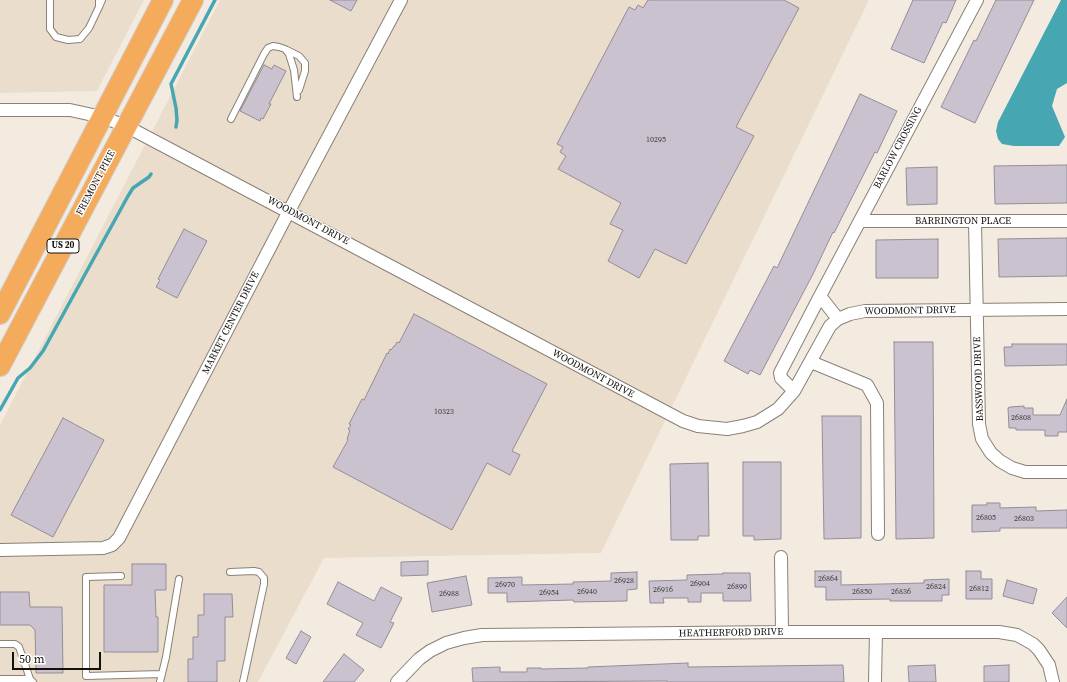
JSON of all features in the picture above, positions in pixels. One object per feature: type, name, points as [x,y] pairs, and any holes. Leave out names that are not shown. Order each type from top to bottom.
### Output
[{"type":"highway","name":"FREMONT PIKE","points":[[0,366],[114,121],[163,0]]},
{"type":"highway","points":[[114,121],[140,81],[182,0]]},
{"type":"highway","name":"FREMONT PIKE","points":[[0,314],[114,121],[193,0]]},
{"type":"street","name":"MARKET CENTER DRIVE","points":[[0,550],[103,548],[112,545],[119,538],[289,211],[401,0]]},
{"type":"street","name":"BARLOW CROSSING","points":[[794,391],[781,378],[780,372],[977,0]]},
{"type":"street","name":"WOODMONT DRIVE","points":[[0,110],[70,110],[114,121],[289,211],[683,421],[698,426],[727,429],[757,422],[778,409],[794,391],[830,326],[838,319],[850,314],[865,311],[1067,309]]},
{"type":"street","name":"BARRINGTON PLACE","points":[[860,221],[1067,221]]},
{"type":"street","name":"BASSWOOD DRIVE","points":[[975,222],[979,424],[982,439],[991,453],[1000,461],[1012,468],[1026,472],[1067,472]]},
{"type":"street","points":[[820,296],[838,319]]},
{"type":"street","points":[[811,362],[867,385],[877,403],[878,534]]},
{"type":"street","points":[[781,557],[782,632]]},
{"type":"street","name":"HEATHERFORD DRIVE","points":[[397,682],[419,659],[430,651],[446,643],[464,638],[482,636],[782,632],[999,632],[1012,634],[1025,639],[1039,650],[1049,665],[1053,682]]},
{"type":"street","points":[[875,682],[876,632]]},
{"type":"lane","points":[[50,0],[50,29],[56,37],[68,40],[80,39],[89,28],[99,3],[102,0]]},
{"type":"lane","points":[[231,119],[264,54],[268,48],[273,46],[285,49],[299,56],[305,64],[305,72],[297,97],[292,60],[285,49]]},
{"type":"lane","points":[[230,572],[254,570],[259,572],[264,578],[243,682]]},
{"type":"lane","points":[[121,576],[86,577],[86,676],[162,674]]},
{"type":"lane","points":[[160,682],[166,657],[179,579]]},
{"type":"lane","points":[[0,644],[15,644],[19,647],[31,680],[0,680]]},
{"type":"shaded area","points":[[0,0],[144,0],[97,91],[0,93]]},
{"type":"shaded area","points":[[220,0],[869,0],[601,553],[324,558],[258,682],[0,682],[0,425]]},
{"type":"water","points":[[1061,0],[1067,0],[1067,83],[1057,89],[1052,106],[1065,137],[1059,146],[1014,146],[1002,144],[998,139],[996,131],[998,122]]},
{"type":"building","points":[[330,0],[357,0],[351,11]]},
{"type":"building","points":[[648,0],[784,0],[799,8],[736,127],[754,136],[686,264],[655,249],[639,278],[608,261],[623,230],[610,224],[621,203],[558,169],[566,156],[560,152],[563,147],[557,144],[629,7],[635,10],[638,5],[643,8]]},
{"type":"building","points":[[913,0],[956,0],[946,23],[943,22],[924,63],[891,49]]},
{"type":"building","points":[[996,0],[1034,0],[975,123],[941,107],[974,40],[976,41]]},
{"type":"building","points":[[264,65],[272,69],[274,65],[286,71],[269,104],[271,104],[263,119],[261,118],[260,121],[240,111]]},
{"type":"building","points":[[860,94],[897,111],[877,153],[875,152],[760,375],[750,370],[748,374],[724,361],[774,266],[777,268]]},
{"type":"building","points":[[1067,165],[1067,203],[995,204],[994,166]]},
{"type":"building","points":[[937,167],[937,204],[907,205],[906,168]]},
{"type":"building","points":[[184,229],[207,241],[177,298],[156,287],[160,280],[158,279]]},
{"type":"building","points":[[1067,238],[1067,276],[999,277],[998,239]]},
{"type":"building","points":[[938,239],[938,278],[876,278],[876,240]]},
{"type":"building","points":[[414,314],[547,384],[512,451],[520,455],[510,475],[487,463],[452,530],[333,467],[348,440],[350,430],[348,429],[351,425],[349,424],[362,399],[364,400],[387,353],[388,354],[390,349],[391,350],[397,342],[399,343]]},
{"type":"building","points":[[894,342],[933,342],[934,538],[896,539]]},
{"type":"building","points":[[1012,344],[1067,344],[1067,365],[1005,366],[1004,347],[1012,347]]},
{"type":"building","points":[[1067,399],[1067,432],[1058,432],[1058,436],[1045,436],[1045,430],[1016,430],[1016,428],[1009,428],[1008,408],[1010,407],[1024,406],[1024,408],[1033,408],[1033,415],[1060,415]]},
{"type":"building","points":[[822,416],[861,416],[861,538],[824,539]]},
{"type":"building","points":[[63,418],[104,440],[53,537],[11,515]]},
{"type":"building","points":[[743,462],[781,462],[781,539],[754,540],[754,536],[743,536]]},
{"type":"building","points":[[708,463],[709,536],[698,536],[698,540],[671,540],[670,464]]},
{"type":"building","points":[[987,503],[1000,503],[1000,508],[1036,507],[1036,511],[1067,510],[1067,528],[1000,528],[1000,531],[972,532],[972,505],[987,505]]},
{"type":"building","points":[[428,561],[428,575],[401,576],[401,562]]},
{"type":"building","points":[[132,564],[166,564],[166,590],[155,590],[156,617],[158,617],[158,652],[104,652],[104,585],[132,585]]},
{"type":"building","points":[[815,571],[841,571],[841,585],[924,583],[924,580],[949,579],[949,595],[942,595],[942,601],[890,601],[890,599],[826,600],[826,587],[815,587]]},
{"type":"building","points":[[966,571],[981,571],[981,579],[992,579],[992,599],[966,599]]},
{"type":"building","points":[[637,572],[637,589],[627,590],[627,601],[574,602],[573,600],[507,602],[507,593],[488,593],[488,578],[522,577],[522,585],[573,584],[573,582],[611,581],[611,573]]},
{"type":"building","points":[[750,573],[751,601],[723,601],[723,593],[701,593],[701,602],[688,602],[688,598],[663,598],[664,603],[650,603],[649,581],[687,580],[687,575]]},
{"type":"building","points":[[466,576],[472,605],[432,612],[427,583]]},
{"type":"building","points":[[1007,580],[1037,589],[1033,604],[1003,596]]},
{"type":"building","points":[[338,582],[374,601],[381,587],[402,598],[390,622],[394,623],[381,648],[356,635],[363,623],[327,604]]},
{"type":"building","points":[[0,592],[29,592],[30,607],[62,607],[63,673],[36,673],[35,630],[30,625],[0,625]]},
{"type":"building","points":[[204,594],[232,594],[233,617],[225,617],[225,661],[217,661],[217,682],[188,682],[188,659],[193,659],[193,637],[198,637],[198,615],[204,615]]},
{"type":"building","points":[[1067,597],[1067,628],[1052,613]]},
{"type":"building","points":[[301,631],[311,637],[296,664],[286,658]]},
{"type":"building","points":[[344,654],[364,670],[354,682],[323,682]]},
{"type":"building","points":[[688,663],[688,667],[843,665],[844,682],[473,682],[472,668],[500,667],[500,672],[527,672],[527,668],[588,668]]},
{"type":"building","points":[[935,665],[936,682],[909,682],[908,666]]},
{"type":"building","points":[[1009,665],[1009,682],[984,682],[984,666]]},
{"type":"waterway","points":[[176,127],[176,108],[171,84],[215,0]]},
{"type":"waterway","points":[[0,410],[18,378],[30,368],[43,351],[133,188],[151,174]]}]
